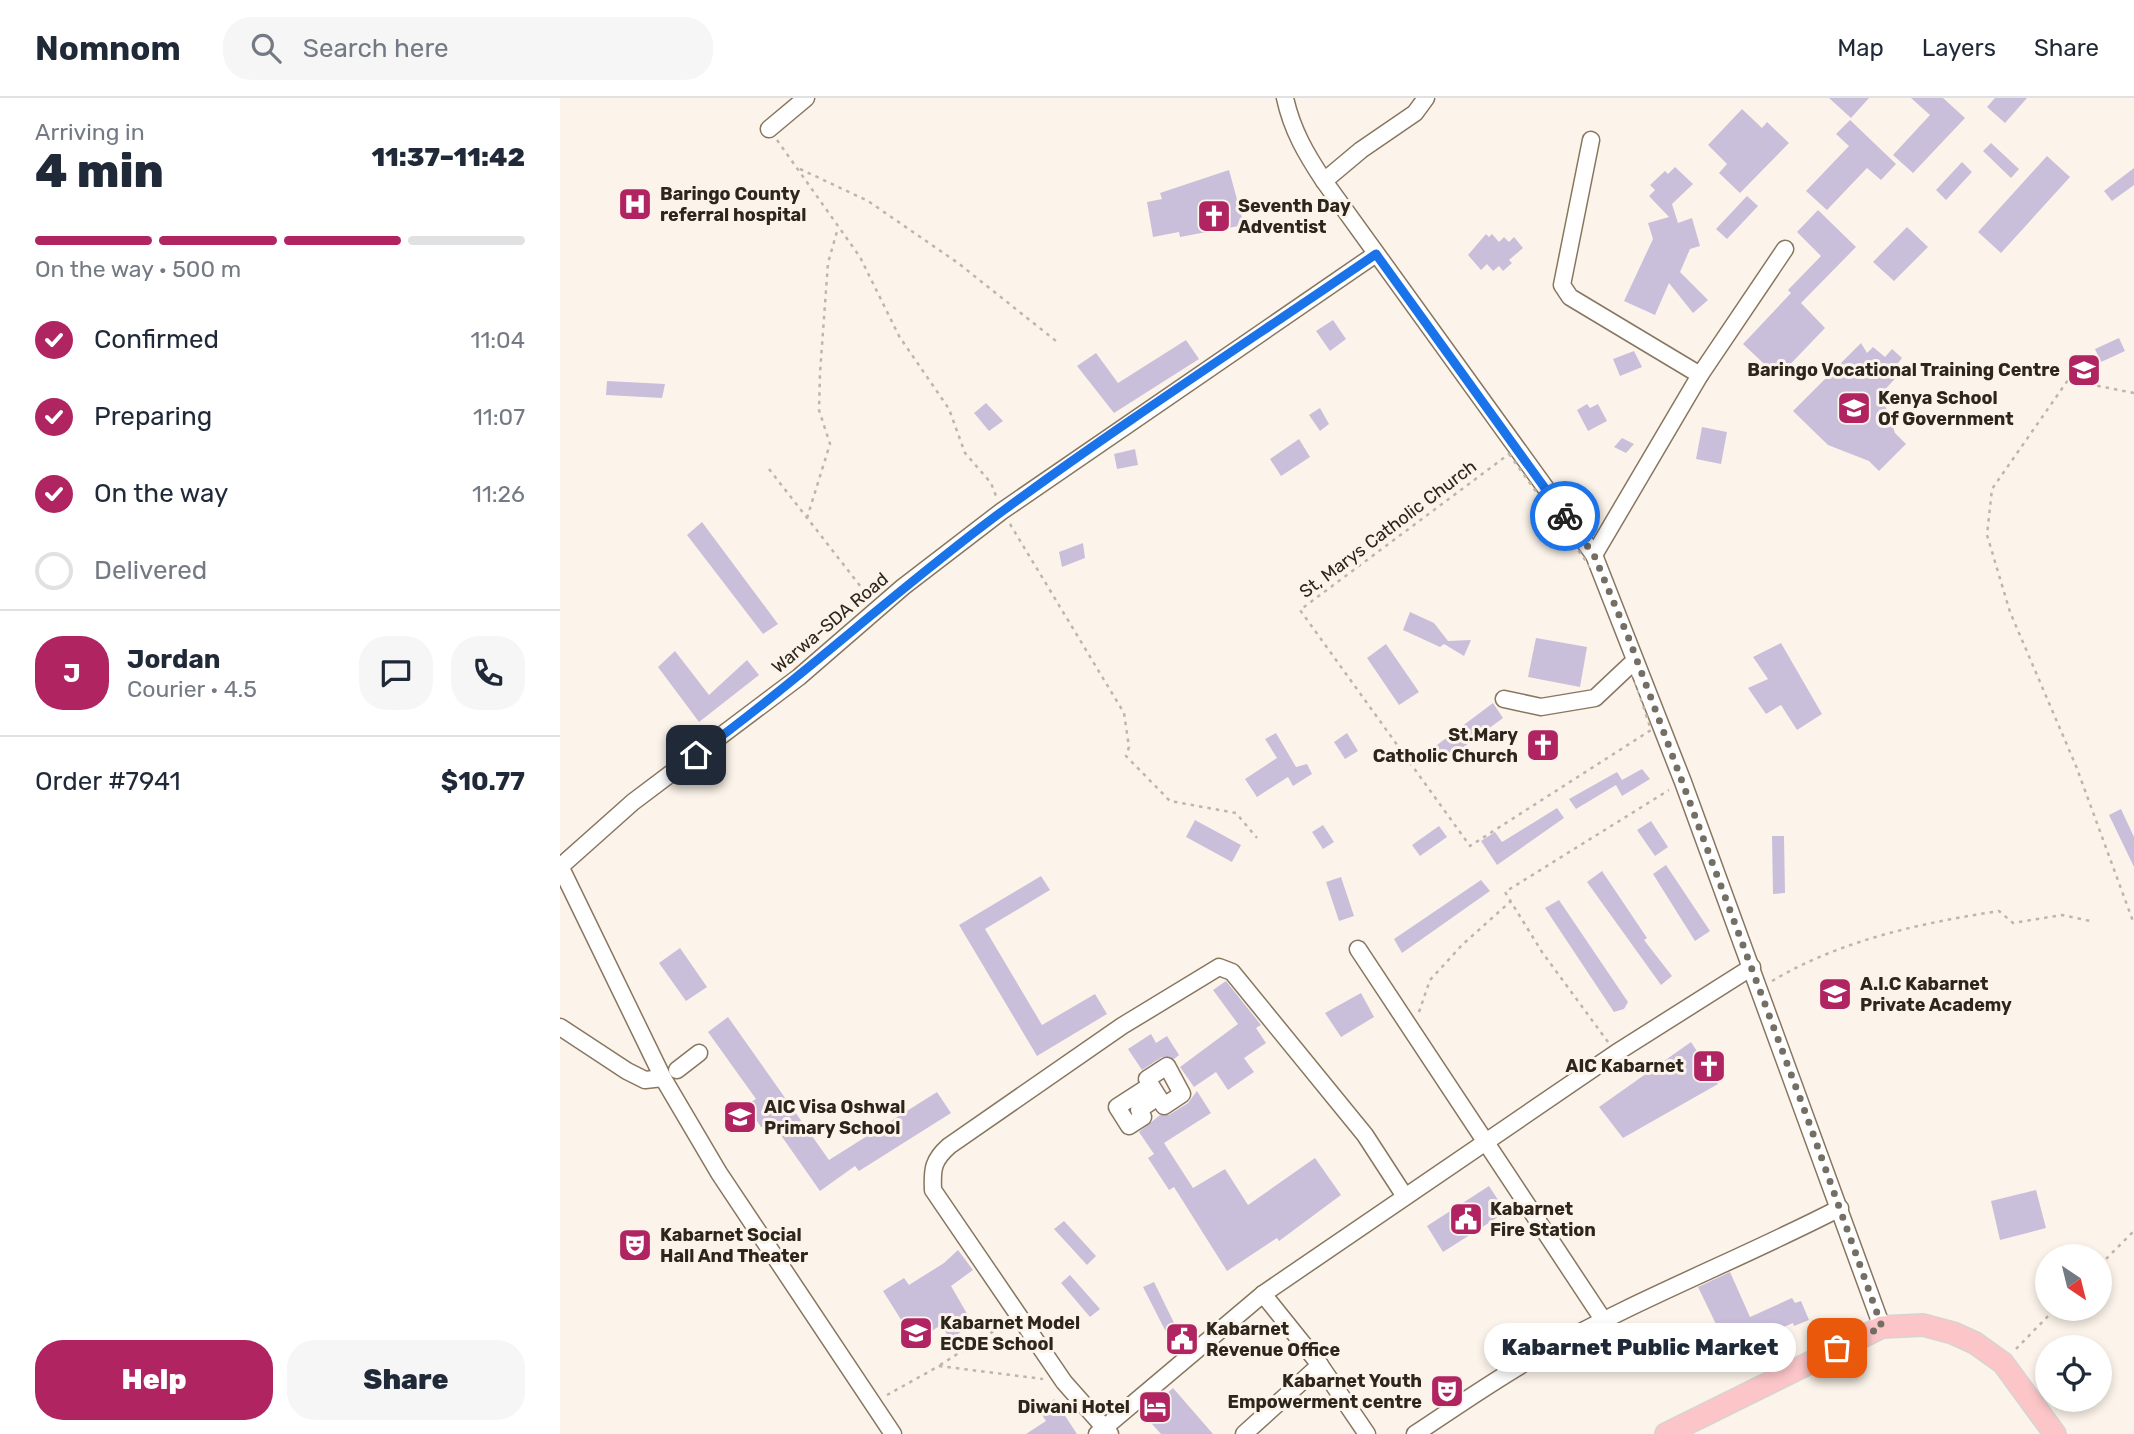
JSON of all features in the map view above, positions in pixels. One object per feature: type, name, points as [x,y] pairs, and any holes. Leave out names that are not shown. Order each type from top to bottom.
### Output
[{"type":"main road","points":[[1666,1434],[1882,1327],[1923,1325],[1953,1333],[1975,1343],[2003,1363],[2055,1434]]},
{"type":"street","points":[[769,129],[806,98]]},
{"type":"street","points":[[1285,98],[1298,139],[1324,181],[1594,555],[1760,988],[1882,1327]]},
{"type":"street","points":[[1324,181],[1361,150],[1415,113],[1426,98]]},
{"type":"street","points":[[1591,140],[1562,285],[1570,297],[1700,375]]},
{"type":"street","points":[[1594,555],[1700,375],[1785,249]]},
{"type":"street","name":"Warwa-SDA Road","points":[[560,866],[633,802],[799,677],[878,609],[1002,511],[1376,254]]},
{"type":"street","points":[[1504,699],[1541,707],[1595,698],[1630,665]]},
{"type":"street","points":[[560,866],[719,1173],[894,1434]]},
{"type":"street","points":[[1358,949],[1604,1321]]},
{"type":"street","points":[[1404,1195],[1365,1135],[1305,1059],[1232,972],[1219,967],[1122,1026],[936,1158],[932,1169],[933,1190],[1017,1316],[1104,1432],[1263,1294],[1404,1195],[1486,1144],[1616,1053],[1752,967]]},
{"type":"street","points":[[560,1027],[645,1080],[670,1074],[699,1053]]},
{"type":"street","points":[[1415,1434],[1540,1353],[1840,1208]]},
{"type":"street","points":[[1263,1294],[1320,1365],[1367,1434]]},
{"type":"street","points":[[1244,1434],[1320,1365]]},
{"type":"path","points":[[769,129],[860,257],[899,336],[949,408],[965,453],[991,483],[1002,511],[1124,713],[1129,747],[1126,755],[1170,801],[1236,813],[1257,838]]},
{"type":"path","points":[[797,167],[868,201],[958,263],[1056,341]]},
{"type":"path","points":[[807,518],[830,444],[819,410],[820,373],[828,264],[838,228]]},
{"type":"path","points":[[2134,393],[2068,380],[1992,489],[1987,535],[2010,612],[2077,766],[2134,924]]},
{"type":"path","name":"St, Marys Catholic Church","points":[[1509,454],[1604,586],[1630,665],[1651,730],[1470,846],[1300,610],[1509,454]]},
{"type":"path","points":[[769,469],[878,609]]},
{"type":"path","points":[[1616,1053],[1542,952],[1505,892],[1683,782]]},
{"type":"path","points":[[1413,1029],[1430,980],[1462,945],[1511,901]]},
{"type":"path","points":[[1760,988],[1794,968],[1871,938],[1923,923],[1999,911],[2013,923],[2062,915],[2090,921]]},
{"type":"path","points":[[2112,1253],[2134,1231]]},
{"type":"path","points":[[873,1403],[939,1366],[1017,1316]]},
{"type":"path","points":[[2003,1363],[2043,1321]]},
{"type":"path","points":[[939,1366],[1064,1382]]},
{"type":"building","points":[[1829,98],[1869,98],[1851,118]]},
{"type":"building","points":[[1911,98],[1943,98],[1965,118],[1913,173],[1893,155],[1930,115]]},
{"type":"building","points":[[1995,98],[2027,98],[2005,123],[1987,107]]},
{"type":"building","points":[[1742,109],[1762,128],[1767,122],[1789,143],[1740,193],[1719,173],[1727,164],[1708,145]]},
{"type":"building","points":[[1850,120],[1896,164],[1881,180],[1867,168],[1827,210],[1806,191],[1849,146],[1836,134]]},
{"type":"building","points":[[1991,143],[2019,169],[2011,178],[1983,151]]},
{"type":"building","points":[[2047,156],[2070,177],[2001,253],[1978,232]]},
{"type":"building","points":[[1962,162],[1972,172],[1946,200],[1936,190]]},
{"type":"building","points":[[1675,167],[1693,184],[1672,204],[1678,223],[1692,218],[1700,246],[1690,249],[1680,272],[1708,300],[1693,313],[1669,283],[1655,315],[1624,301],[1653,239],[1648,223],[1669,217],[1649,196],[1655,190],[1650,185],[1665,171],[1668,174]]},
{"type":"building","points":[[2134,168],[2134,185],[2112,201],[2104,191]]},
{"type":"building","points":[[1229,170],[1244,225],[1180,237],[1179,232],[1153,237],[1147,202],[1162,199],[1160,193]]},
{"type":"building","points":[[1747,196],[1758,206],[1727,239],[1716,229]]},
{"type":"building","points":[[1818,210],[1856,247],[1801,303],[1825,328],[1778,377],[1743,344],[1791,293],[1788,290],[1821,256],[1797,232]]},
{"type":"building","points":[[1907,227],[1928,247],[1894,281],[1873,262]]},
{"type":"building","points":[[1486,234],[1489,237],[1492,234],[1499,242],[1504,237],[1509,242],[1514,237],[1523,248],[1509,260],[1512,263],[1503,271],[1499,266],[1493,271],[1487,264],[1481,270],[1468,255]]},
{"type":"building","points":[[1333,320],[1346,339],[1330,351],[1316,331]]},
{"type":"building","points":[[2119,338],[2125,351],[2101,362],[2095,349]]},
{"type":"building","points":[[1186,340],[1199,359],[1114,413],[1077,366],[1096,353],[1118,383]]},
{"type":"building","points":[[1861,343],[1867,353],[1873,347],[1885,357],[1892,349],[1902,358],[1895,367],[1901,372],[1881,394],[1895,433],[1906,444],[1879,471],[1869,461],[1828,445],[1793,411]]},
{"type":"building","points":[[1634,351],[1642,367],[1620,376],[1613,359]]},
{"type":"building","points":[[607,381],[665,384],[662,398],[606,395]]},
{"type":"building","points":[[986,403],[1003,421],[989,431],[974,413]]},
{"type":"building","points":[[1587,404],[1590,408],[1598,404],[1607,421],[1588,431],[1577,410]]},
{"type":"building","points":[[1320,408],[1329,424],[1320,431],[1309,415]]},
{"type":"building","points":[[1702,427],[1727,432],[1721,464],[1696,459]]},
{"type":"building","points":[[1622,438],[1634,444],[1626,453],[1614,447]]},
{"type":"building","points":[[1299,439],[1310,457],[1281,476],[1270,459]]},
{"type":"building","points":[[1135,449],[1138,465],[1117,469],[1114,454]]},
{"type":"building","points":[[702,522],[778,624],[763,634],[687,535]]},
{"type":"building","points":[[1083,543],[1085,558],[1062,567],[1059,552]]},
{"type":"building","points":[[1410,612],[1434,623],[1448,641],[1471,640],[1464,656],[1444,644],[1440,647],[1403,630]]},
{"type":"building","points":[[1536,638],[1587,647],[1580,687],[1528,677]]},
{"type":"building","points":[[1781,643],[1822,714],[1797,730],[1781,705],[1766,714],[1748,688],[1768,679],[1753,657]]},
{"type":"building","points":[[1386,644],[1419,692],[1399,705],[1367,658]]},
{"type":"building","points":[[675,651],[709,695],[747,660],[759,675],[699,722],[658,667]]},
{"type":"building","points":[[1493,703],[1503,718],[1439,765],[1429,751]]},
{"type":"building","points":[[1276,733],[1296,767],[1307,764],[1312,774],[1293,786],[1288,777],[1257,797],[1245,779],[1277,758],[1265,739]]},
{"type":"building","points":[[1347,733],[1358,751],[1345,759],[1334,742]]},
{"type":"building","points":[[1642,769],[1650,779],[1622,796],[1616,785],[1576,809],[1569,799],[1617,772],[1622,780]]},
{"type":"building","points":[[1557,808],[1564,818],[1497,865],[1481,841],[1495,832],[1502,842]]},
{"type":"building","points":[[2121,809],[2134,837],[2134,867],[2109,815]]},
{"type":"building","points":[[1195,820],[1241,845],[1232,862],[1186,837]]},
{"type":"building","points":[[1651,821],[1668,847],[1655,856],[1637,830]]},
{"type":"building","points":[[1323,825],[1334,842],[1323,849],[1312,832]]},
{"type":"building","points":[[1439,826],[1447,837],[1420,856],[1412,845]]},
{"type":"building","points":[[1772,836],[1784,836],[1785,893],[1773,894]]},
{"type":"building","points":[[1666,865],[1710,931],[1695,941],[1653,874]]},
{"type":"building","points":[[1602,871],[1647,938],[1644,940],[1672,976],[1661,985],[1587,882]]},
{"type":"building","points":[[1041,876],[1050,890],[985,929],[1042,1025],[1095,994],[1107,1014],[1037,1056],[959,925]]},
{"type":"building","points":[[1341,877],[1354,916],[1339,921],[1326,882]]},
{"type":"building","points":[[1481,880],[1490,891],[1402,953],[1394,939]]},
{"type":"building","points":[[1559,900],[1628,1002],[1624,1009],[1614,1012],[1545,908]]},
{"type":"building","points":[[680,948],[707,987],[686,1001],[659,963]]},
{"type":"building","points":[[1226,981],[1261,1025],[1256,1028],[1266,1043],[1244,1058],[1254,1072],[1228,1090],[1216,1072],[1194,1087],[1180,1067],[1238,1024],[1213,990]]},
{"type":"building","points":[[1361,993],[1374,1017],[1341,1037],[1325,1013]]},
{"type":"building","points":[[728,1017],[829,1160],[937,1092],[951,1113],[859,1171],[855,1166],[820,1191],[773,1124],[761,1127],[746,1105],[756,1099],[708,1032]]},
{"type":"building","points":[[1151,1034],[1156,1043],[1167,1036],[1179,1055],[1174,1059],[1162,1057],[1142,1070],[1128,1049]]},
{"type":"building","points":[[1691,1042],[1718,1084],[1623,1138],[1599,1107]]},
{"type":"building","points":[[1197,1091],[1211,1113],[1164,1143],[1193,1188],[1225,1169],[1248,1205],[1315,1158],[1341,1195],[1279,1241],[1277,1238],[1227,1271],[1174,1187],[1169,1190],[1148,1158],[1154,1154],[1139,1132],[1160,1115],[1169,1115],[1188,1103]]},
{"type":"building","name":"Kabarnet Fire Station","points":[[1489,1186],[1506,1212],[1443,1252],[1427,1226]]},
{"type":"building","points":[[2036,1190],[2046,1228],[2000,1240],[1991,1201]]},
{"type":"building","points":[[1064,1221],[1096,1256],[1087,1265],[1054,1229]]},
{"type":"building","points":[[958,1250],[973,1270],[951,1286],[973,1324],[950,1339],[941,1325],[915,1342],[883,1291],[904,1278],[909,1285],[944,1263]]},
{"type":"building","points":[[1730,1272],[1750,1317],[1792,1298],[1795,1303],[1801,1301],[1809,1320],[1794,1326],[1793,1323],[1729,1351],[1698,1287]]},
{"type":"building","points":[[1070,1275],[1100,1309],[1090,1317],[1061,1283]]},
{"type":"building","points":[[1154,1282],[1178,1331],[1168,1336],[1143,1287]]},
{"type":"building","points":[[1173,1388],[1213,1434],[1161,1434],[1143,1414]]},
{"type":"building","points":[[1054,1399],[1077,1434],[1026,1434],[1046,1421],[1039,1410]]},
{"type":"way so far","points":[[1565,516],[1594,555],[1629,639],[1760,988],[1882,1327],[1837,1348]]},
{"type":"place","name":"Baringo County referral hospital","points":[[635,204]]},
{"type":"place","name":"Seventh Day Adventist","points":[[1214,216]]},
{"type":"place","name":"Baringo Vocational Training Centre","points":[[2084,370]]},
{"type":"place","name":"Kenya School Of Government","points":[[1854,408]]},
{"type":"place","name":"St.Mary Catholic Church","points":[[1543,745]]},
{"type":"place","name":"A.I.C Kabarnet Private Academy","points":[[1835,994]]},
{"type":"place","name":"AIC Kabarnet","points":[[1709,1066]]},
{"type":"place","name":"AIC Visa Oshwal Primary School","points":[[740,1117]]},
{"type":"place","name":"Kabarnet Fire Station","points":[[1466,1219]]},
{"type":"place","name":"Kabarnet Social Hall And Theater","points":[[635,1245]]},
{"type":"place","name":"Kabarnet Model ECDE School","points":[[916,1333]]},
{"type":"place","name":"Kabarnet Revenue Office","points":[[1182,1339]]},
{"type":"place","name":"Kabarnet Public Market","points":[[1837,1348]]},
{"type":"place","name":"Kabarnet Youth Empowerment centre","points":[[1447,1391]]},
{"type":"place","name":"Diwani Hotel","points":[[1155,1407]]},
{"type":"route","points":[[696,755],[799,677],[903,587],[1002,511],[1376,254],[1565,516]]}]
